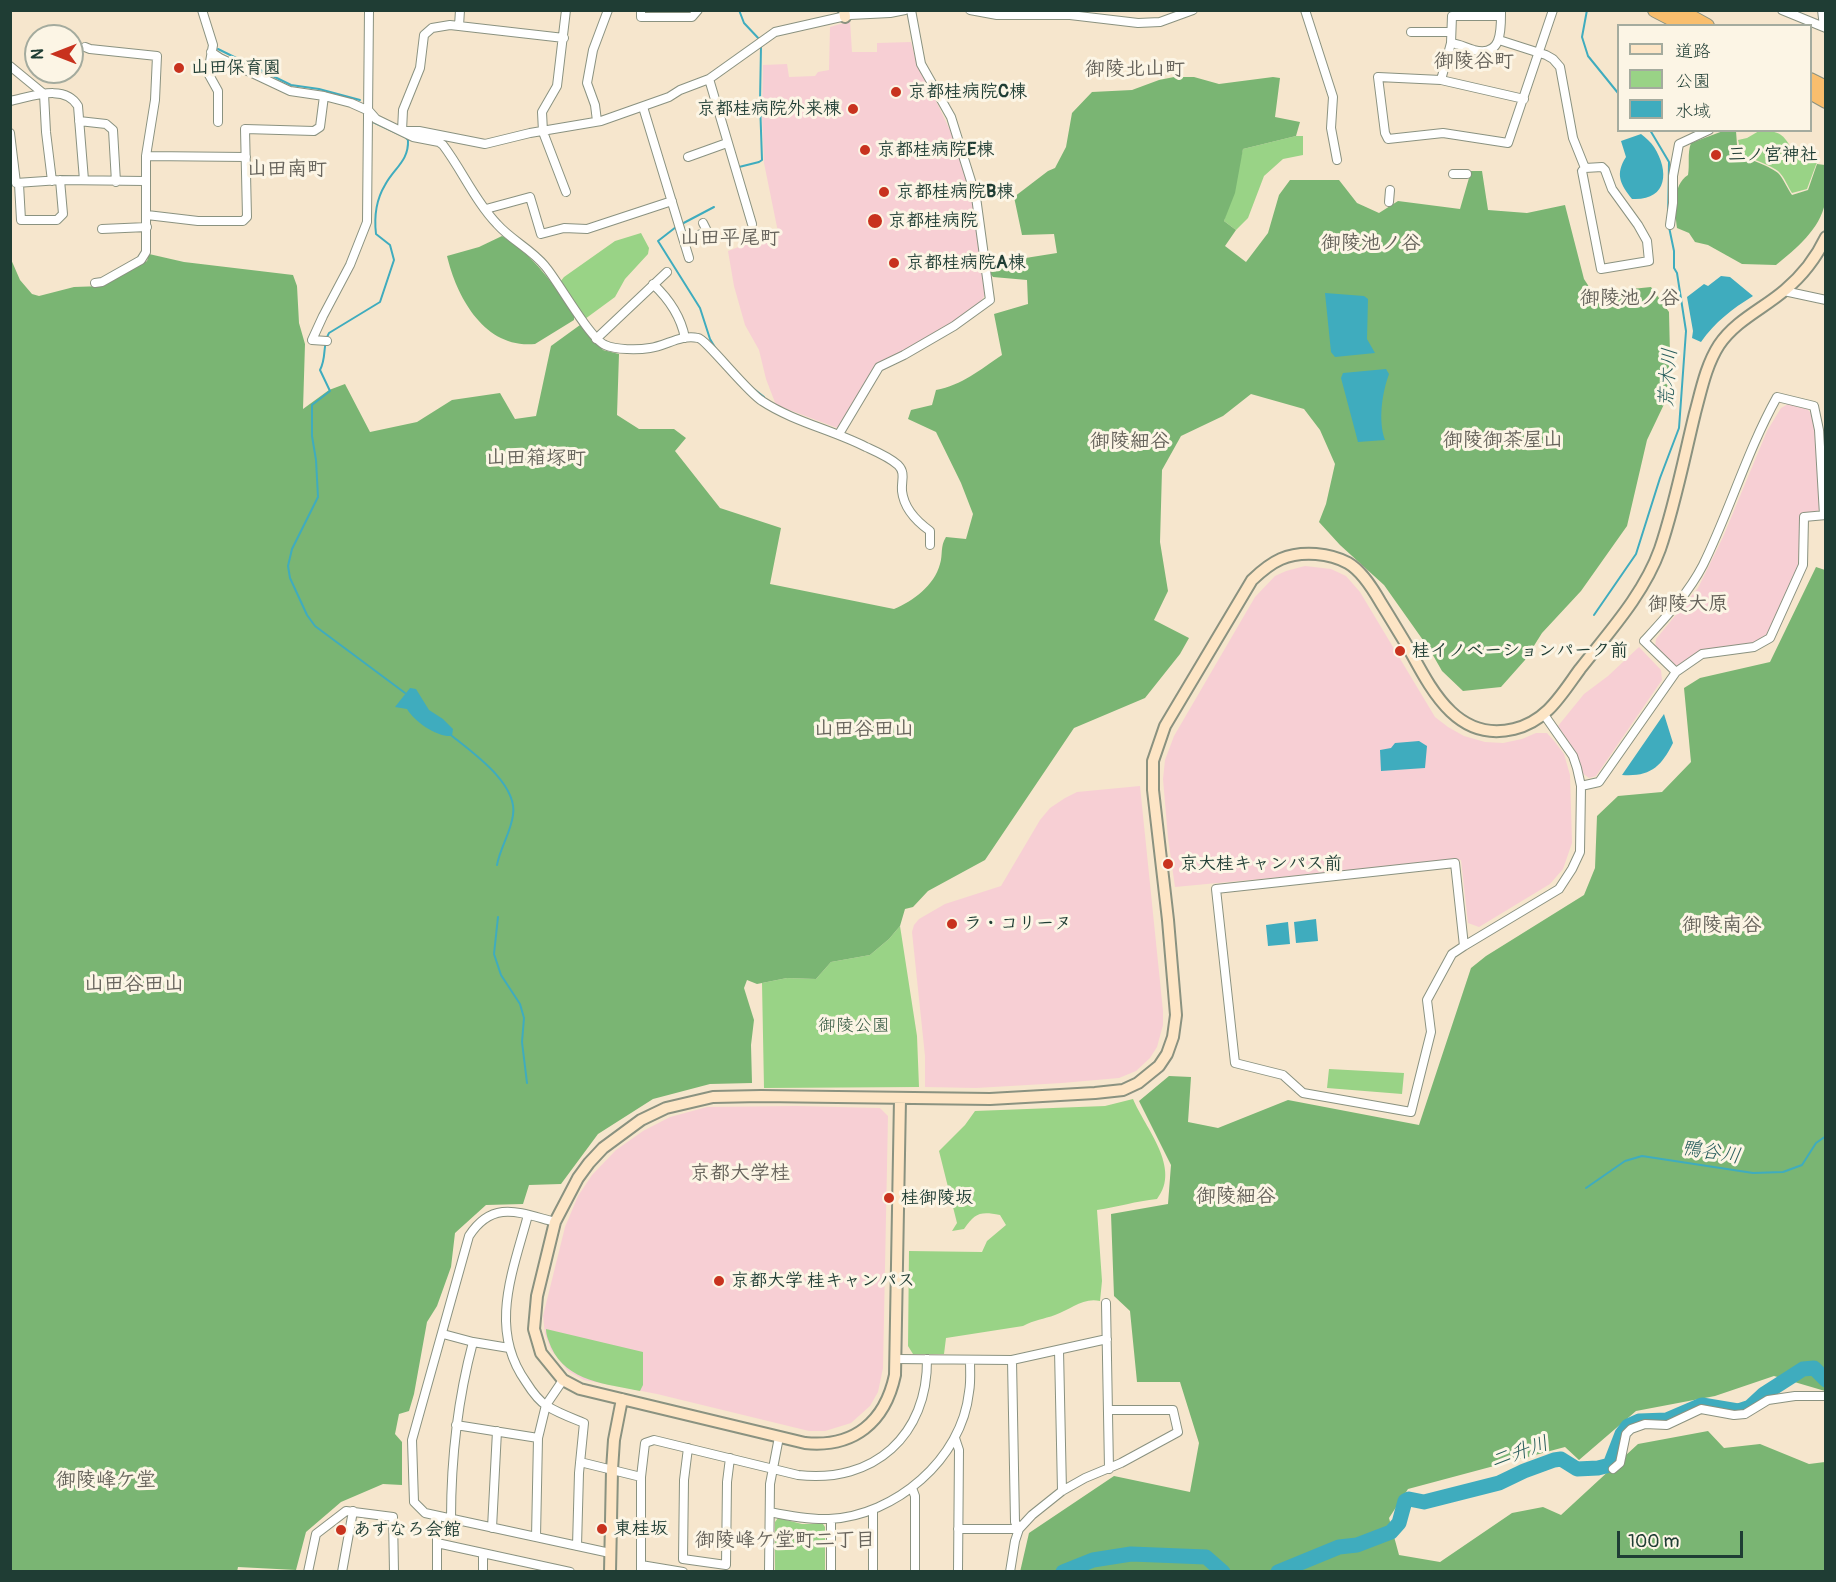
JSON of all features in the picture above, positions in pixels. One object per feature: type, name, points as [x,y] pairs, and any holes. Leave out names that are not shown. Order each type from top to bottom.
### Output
[{"type":"highway","points":[[1678,10],[1703,24]]},
{"type":"highway","points":[[1658,11],[1682,24]]},
{"type":"highway","points":[[1812,81],[1826,88]]},
{"type":"highway","points":[[1812,93],[1826,101]]},
{"type":"street","points":[[202,10],[213,45],[208,73],[218,91],[218,122]]},
{"type":"street","points":[[325,341],[312,340],[322,316],[350,266],[367,222],[369,10]]},
{"type":"street","points":[[459,26],[460,10]]},
{"type":"street","points":[[566,10],[557,86],[542,112],[543,132],[566,192]]},
{"type":"street","points":[[597,121],[595,105],[587,83],[593,50],[608,10]]},
{"type":"street","points":[[641,10],[641,17],[692,17],[698,10]]},
{"type":"street","points":[[402,131],[419,130],[484,144],[597,121],[643,107],[709,79],[775,32],[845,14],[905,10]]},
{"type":"street","points":[[839,434],[879,367],[948,329],[990,300],[976,197],[951,117],[921,64],[911,10]]},
{"type":"street","points":[[970,10],[997,15],[1070,15],[1138,23],[1160,22],[1180,12],[1193,10]]},
{"type":"street","points":[[1305,10],[1333,97],[1331,128],[1337,160]]},
{"type":"street","points":[[1524,99],[1441,80],[1378,77],[1385,133],[1389,139],[1443,133],[1508,143],[1524,99],[1553,10]]},
{"type":"street","points":[[1782,10],[1825,27]]},
{"type":"street","points":[[1822,10],[1825,27]]},
{"type":"street","points":[[1441,80],[1451,43],[1452,16],[1501,13],[1499,40],[1489,50],[1481,51],[1451,43]]},
{"type":"street","points":[[402,131],[403,110],[420,68],[424,35],[432,28],[459,26],[564,38]]},
{"type":"street","points":[[1411,32],[1451,32]]},
{"type":"street","points":[[1499,40],[1553,59],[1560,67],[1573,138],[1585,168]]},
{"type":"street","points":[[86,47],[157,56],[155,100],[146,156],[146,252],[141,260],[95,284]]},
{"type":"street","points":[[211,52],[290,91],[351,103],[369,111],[376,119],[413,137],[439,142],[496,224],[545,266],[596,339],[603,345],[617,348],[650,348],[684,338],[699,338],[707,343],[725,365],[762,401],[879,453],[898,466],[903,473],[904,500],[916,521],[930,531],[930,545]]},
{"type":"street","points":[[10,66],[44,94],[46,132],[63,214],[57,219],[21,220],[19,184],[16,183],[10,133]]},
{"type":"street","points":[[709,79],[752,224]]},
{"type":"street","points":[[10,101],[58,93],[74,99],[78,106],[84,180]]},
{"type":"street","points":[[147,215],[198,220],[243,220],[248,217],[245,129],[314,131],[320,127],[324,96]]},
{"type":"street","points":[[643,107],[689,258]]},
{"type":"street","points":[[79,121],[106,124],[112,130],[116,182]]},
{"type":"street","points":[[1670,225],[1673,176],[1679,144],[1705,132]]},
{"type":"street","points":[[688,157],[727,143]]},
{"type":"street","points":[[146,156],[246,157]]},
{"type":"street","points":[[1602,167],[1605,170],[1612,189],[1647,241],[1649,261],[1601,269],[1582,171],[1585,168],[1602,167]]},
{"type":"street","points":[[1453,174],[1467,174]]},
{"type":"street","points":[[19,184],[56,180],[145,181]]},
{"type":"street","points":[[1389,202],[1390,190]]},
{"type":"street","points":[[486,209],[530,197],[541,234],[564,228],[587,229],[672,201]]},
{"type":"street","points":[[703,223],[712,241]]},
{"type":"street","points":[[102,229],[147,227]]},
{"type":"street","points":[[684,240],[707,232]]},
{"type":"street","points":[[900,1099],[895,1375],[886,1404],[872,1423],[858,1433],[846,1439],[820,1444],[779,1437],[580,1389],[563,1380],[541,1353],[534,1329],[537,1296],[555,1222],[589,1163],[619,1135],[641,1120],[666,1108],[713,1097],[990,1099],[1123,1090],[1138,1083],[1152,1072],[1163,1060],[1173,1037],[1176,1015],[1168,920],[1154,810],[1153,762],[1165,726],[1252,580],[1268,565],[1289,555],[1308,553],[1331,555],[1350,564],[1366,580],[1435,697],[1447,710],[1468,723],[1486,730],[1513,730],[1545,716],[1638,593],[1651,569],[1667,524],[1701,391],[1710,362],[1719,345],[1733,328],[1784,291],[1814,260],[1826,237]]},
{"type":"street","points":[[596,339],[667,272]]},
{"type":"street","points":[[653,284],[673,309],[682,325],[684,338]]},
{"type":"street","points":[[1784,291],[1826,300]]},
{"type":"street","points":[[1581,786],[1599,782],[1676,672],[1702,654],[1754,647],[1770,638],[1803,565],[1804,516],[1825,515],[1819,430],[1814,406],[1777,397],[1758,431],[1702,566],[1681,600],[1644,641],[1676,672]]},
{"type":"street","points":[[1464,946],[1455,863],[1216,889],[1235,1063],[1283,1074],[1303,1093],[1411,1112],[1431,1032],[1427,1000],[1452,954],[1559,889],[1580,852],[1581,786],[1573,756],[1545,716]]},
{"type":"street","points":[[555,1222],[513,1211],[493,1214],[478,1223],[469,1236],[412,1440],[414,1502],[424,1514],[610,1553]]},
{"type":"street","points":[[528,1215],[508,1294],[505,1322],[515,1367],[530,1388],[546,1405],[584,1424],[580,1462],[577,1546]]},
{"type":"street","points":[[1106,1303],[1109,1468]]},
{"type":"street","points":[[443,1334],[509,1348]]},
{"type":"street","points":[[896,1359],[1012,1360],[1107,1339]]},
{"type":"street","points":[[451,1519],[451,1472],[456,1425],[462,1384],[473,1342]]},
{"type":"street","points":[[1059,1350],[1062,1491]]},
{"type":"street","points":[[683,1572],[641,1568],[641,1478],[645,1443],[654,1440],[814,1477],[843,1475],[886,1454],[909,1430],[924,1397],[927,1359]]},
{"type":"street","points":[[770,1512],[810,1519],[831,1519],[873,1510],[912,1488],[926,1475],[954,1438],[969,1394],[970,1360]]},
{"type":"street","points":[[1012,1360],[1015,1522],[1019,1528]]},
{"type":"street","points":[[536,1537],[538,1438],[546,1405],[563,1380]]},
{"type":"street","points":[[1613,1469],[1620,1463],[1626,1434],[1631,1429],[1645,1424],[1667,1425],[1701,1409],[1734,1415],[1745,1414],[1768,1400],[1795,1396],[1826,1396]]},
{"type":"street","points":[[610,1572],[614,1440],[622,1399]]},
{"type":"street","points":[[1010,1572],[1019,1528],[1032,1515],[1062,1491],[1178,1432],[1173,1410],[1108,1410]]},
{"type":"street","points":[[456,1425],[538,1438]]},
{"type":"street","points":[[492,1528],[497,1431]]},
{"type":"street","points":[[769,1572],[770,1484],[779,1437]]},
{"type":"street","points":[[954,1438],[959,1450],[958,1572]]},
{"type":"street","points":[[688,1448],[684,1480],[683,1559],[726,1565],[727,1482],[730,1458]]},
{"type":"street","points":[[580,1462],[641,1478]]},
{"type":"street","points":[[912,1488],[915,1496],[915,1572]]},
{"type":"street","points":[[873,1510],[873,1572]]},
{"type":"street","points":[[308,1572],[316,1534],[346,1511],[393,1517],[394,1572]]},
{"type":"street","points":[[342,1572],[353,1511]]},
{"type":"street","points":[[437,1516],[437,1572]]},
{"type":"street","points":[[831,1519],[831,1572]]},
{"type":"street","points":[[958,1529],[1019,1528]]},
{"type":"street","points":[[437,1543],[570,1572]]},
{"type":"street","points":[[483,1553],[483,1572]]},
{"type":"street","points":[[527,1561],[527,1572]]},
{"type":"shaded area","name":"京都桂病院","points":[[850,21],[852,52],[877,52],[877,43],[911,42],[915,57],[960,151],[970,181],[985,295],[981,301],[953,322],[879,363],[840,429],[776,405],[766,379],[759,350],[745,325],[734,286],[728,251],[778,232],[764,163],[763,65],[787,64],[789,77],[815,76],[818,72],[829,70],[830,27]]},
{"type":"shaded area","points":[[1788,404],[1807,409],[1812,414],[1816,433],[1820,508],[1816,513],[1801,514],[1798,567],[1767,637],[1756,644],[1702,651],[1680,666],[1673,665],[1655,648],[1656,639],[1698,588],[1723,537],[1767,431],[1781,408]]},
{"type":"shaded area","points":[[1305,566],[1331,569],[1346,576],[1360,592],[1435,717],[1448,727],[1464,736],[1485,742],[1503,743],[1536,733],[1547,733],[1555,742],[1564,754],[1570,775],[1572,843],[1563,869],[1550,884],[1479,927],[1468,923],[1461,860],[1175,887],[1163,779],[1165,760],[1174,736],[1255,597],[1275,576]]},
{"type":"shaded area","points":[[1639,647],[1661,670],[1662,680],[1596,776],[1589,778],[1582,773],[1575,752],[1558,726],[1584,694],[1608,676]]},
{"type":"shaded area","points":[[1140,786],[1163,1011],[1163,1025],[1157,1047],[1150,1058],[1136,1071],[1119,1078],[976,1088],[925,1087],[925,1056],[912,932],[914,925],[919,919],[945,904],[1001,886],[1040,820],[1050,808],[1065,798],[1077,792]]},
{"type":"shaded area","name":"京都大学 桂キャンパス","points":[[707,1107],[880,1108],[888,1116],[883,1368],[878,1392],[870,1406],[851,1423],[825,1431],[809,1431],[657,1394],[584,1380],[568,1371],[551,1350],[545,1334],[543,1316],[565,1227],[578,1196],[592,1175],[616,1150],[643,1131],[670,1117]]},
{"type":"green space","points":[[1174,77],[1194,77],[1219,84],[1280,78],[1275,117],[1300,122],[1296,136],[1243,149],[1235,193],[1224,221],[1236,230],[1225,246],[1246,262],[1268,233],[1279,195],[1290,180],[1339,180],[1357,203],[1379,213],[1398,201],[1460,209],[1471,171],[1482,171],[1488,210],[1527,213],[1565,205],[1584,279],[1593,293],[1651,287],[1669,312],[1670,355],[1667,398],[1647,440],[1627,526],[1581,591],[1542,633],[1525,660],[1501,687],[1463,691],[1442,671],[1384,585],[1340,545],[1319,522],[1326,504],[1335,464],[1320,430],[1304,409],[1251,394],[1223,416],[1181,436],[1162,470],[1160,542],[1168,591],[1154,620],[1189,638],[1180,654],[1145,698],[1074,728],[985,860],[928,891],[913,907],[905,909],[900,926],[870,955],[831,962],[816,979],[787,978],[757,984],[747,980],[744,988],[754,1020],[751,1045],[752,1083],[710,1084],[653,1099],[598,1134],[561,1184],[529,1185],[523,1204],[486,1205],[455,1233],[451,1267],[437,1306],[427,1322],[409,1411],[399,1414],[395,1434],[402,1442],[402,1485],[383,1484],[341,1502],[306,1532],[296,1570],[238,1567],[237,1572],[11,1571],[10,257],[20,280],[32,294],[39,296],[74,287],[103,286],[147,261],[149,254],[184,262],[293,275],[297,286],[299,323],[305,344],[303,409],[329,390],[345,384],[370,432],[417,422],[452,400],[500,393],[515,419],[536,416],[551,346],[580,325],[603,350],[619,354],[617,415],[639,429],[674,429],[686,438],[675,451],[720,508],[781,528],[770,584],[894,609],[908,602],[928,586],[937,572],[946,537],[966,539],[973,514],[961,483],[936,432],[908,419],[911,410],[932,405],[936,390],[963,381],[1002,355],[994,314],[1028,304],[1027,280],[993,277],[989,272],[994,263],[1057,253],[1054,234],[1022,235],[1014,197],[1055,168],[1066,147],[1072,113],[1092,92],[1132,90]]},
{"type":"green space","points":[[1720,132],[1736,132],[1741,157],[1778,173],[1792,195],[1808,190],[1817,164],[1825,165],[1826,198],[1813,230],[1776,265],[1742,264],[1708,245],[1695,242],[1689,233],[1677,228],[1676,214],[1679,185],[1688,175],[1691,143]]},
{"type":"green space","points":[[1757,132],[1779,133],[1786,139],[1797,156],[1805,156],[1807,152],[1815,156],[1817,162],[1807,189],[1792,193],[1778,171],[1742,156],[1738,140]]},
{"type":"green space","points":[[1303,136],[1303,155],[1283,159],[1264,176],[1248,218],[1236,230],[1224,221],[1243,149]]},
{"type":"green space","points":[[641,233],[649,248],[648,254],[625,279],[615,297],[585,319],[560,282],[615,241]]},
{"type":"green space","points":[[502,236],[534,261],[574,315],[574,320],[535,344],[517,343],[502,338],[476,318],[458,288],[447,256],[479,247]]},
{"type":"green space","points":[[1816,567],[1825,570],[1825,1391],[1774,1376],[1715,1396],[1636,1411],[1579,1460],[1565,1447],[1408,1489],[1389,1518],[1399,1555],[1440,1562],[1512,1513],[1543,1507],[1561,1515],[1638,1444],[1708,1431],[1724,1448],[1760,1444],[1809,1464],[1825,1462],[1825,1571],[1020,1572],[1029,1533],[1114,1476],[1190,1492],[1199,1443],[1180,1382],[1137,1382],[1130,1311],[1114,1296],[1111,1214],[1168,1204],[1171,1165],[1139,1101],[1169,1076],[1191,1077],[1188,1122],[1218,1128],[1288,1100],[1419,1125],[1471,968],[1486,956],[1584,895],[1595,868],[1597,816],[1618,796],[1662,792],[1691,762],[1684,688],[1700,678],[1770,662]]},
{"type":"green space","name":"御陵公園","points":[[900,926],[917,1036],[919,1087],[764,1088],[762,983],[787,978],[816,979],[831,962],[870,955]]},
{"type":"green space","points":[[1329,1069],[1404,1073],[1402,1094],[1327,1088]]},
{"type":"green space","points":[[1133,1099],[1164,1161],[1164,1187],[1157,1199],[1097,1210],[1102,1281],[1100,1301],[1082,1302],[1061,1313],[1023,1326],[946,1338],[944,1354],[913,1354],[908,1346],[909,1251],[982,1252],[987,1241],[1006,1225],[1000,1215],[983,1213],[975,1216],[964,1229],[952,1231],[957,1223],[939,1151],[965,1125],[975,1111],[1105,1106]]},
{"type":"green space","points":[[546,1329],[643,1352],[643,1385],[640,1391],[589,1380],[567,1368],[551,1347]]},
{"type":"green space","points":[[778,1518],[802,1524],[823,1524],[825,1527],[825,1571],[775,1571],[775,1522]]},
{"type":"water","points":[[1641,134],[1650,142],[1659,156],[1663,175],[1662,183],[1659,190],[1652,195],[1632,199],[1620,179],[1626,157],[1621,141]]},
{"type":"water","points":[[1721,276],[1730,277],[1753,296],[1724,316],[1701,342],[1692,338],[1693,331],[1687,297],[1704,284],[1708,286]]},
{"type":"water","points":[[1325,293],[1364,296],[1368,299],[1367,339],[1375,353],[1335,357],[1331,352]]},
{"type":"water","points":[[1386,369],[1389,374],[1384,390],[1381,416],[1385,440],[1358,442],[1341,378],[1343,373]]},
{"type":"water","points":[[410,688],[416,689],[429,710],[453,729],[452,736],[433,731],[421,724],[407,709],[395,707]]},
{"type":"water","points":[[1664,714],[1673,743],[1664,758],[1654,769],[1647,772],[1622,775]]},
{"type":"water","points":[[1419,741],[1427,746],[1425,768],[1381,771],[1380,750],[1391,748],[1395,743]]},
{"type":"water","points":[[1316,919],[1318,941],[1296,943],[1294,922]]},
{"type":"water","points":[[1288,922],[1290,944],[1268,946],[1266,925]]},
{"type":"waterway","points":[[739,10],[744,23],[760,40]]},
{"type":"waterway","name":"荒木川","points":[[1587,10],[1582,37],[1588,56],[1617,92]]},
{"type":"waterway","points":[[739,167],[762,160],[761,46]]},
{"type":"waterway","points":[[218,49],[291,85],[319,89],[360,100]]},
{"type":"waterway","points":[[373,122],[408,140],[404,159],[382,191],[376,215],[376,234],[390,245],[394,260],[380,302],[329,333],[327,338],[320,370],[330,391],[312,405],[312,436],[318,497],[292,549],[288,566],[290,578],[307,615],[315,626],[405,693]]},
{"type":"waterway","name":"荒木川","points":[[1651,132],[1669,162],[1668,221]]},
{"type":"waterway","points":[[714,207],[676,227],[658,241],[700,308],[710,339],[716,349]]},
{"type":"waterway","name":"荒木川","points":[[1594,615],[1636,554],[1660,478],[1679,428],[1686,331],[1669,227]]},
{"type":"waterway","points":[[750,386],[764,397]]},
{"type":"waterway","points":[[452,736],[492,770],[509,792],[513,803],[512,821],[497,865]]},
{"type":"waterway","points":[[498,917],[494,954],[501,975],[520,1004],[524,1018],[522,1042],[527,1083]]},
{"type":"waterway","name":"鴨谷川","points":[[1586,1188],[1625,1161],[1642,1156],[1753,1173],[1783,1172],[1802,1165],[1816,1143],[1826,1136]]},
{"type":"waterway","name":"二升川","points":[[1278,1572],[1339,1547],[1357,1545],[1391,1532],[1399,1523],[1405,1501],[1409,1499],[1424,1502],[1499,1483],[1554,1460],[1561,1459],[1577,1469],[1610,1465],[1622,1434],[1628,1426],[1639,1421],[1667,1420],[1702,1405],[1738,1411],[1750,1407],[1764,1394],[1803,1369],[1814,1368],[1826,1380]]},
{"type":"waterway","name":"二升川","points":[[1063,1572],[1093,1560],[1131,1554],[1206,1557],[1223,1572]]},
{"type":"place","name":"山田保育園","points":[[179,68]]},
{"type":"place","name":"京都桂病院C棟","points":[[896,92]]},
{"type":"place","name":"京都桂病院外来棟","points":[[853,109]]},
{"type":"place","name":"京都桂病院E棟","points":[[865,150]]},
{"type":"place","name":"三ノ宮神社","points":[[1716,155]]},
{"type":"place","name":"京都桂病院B棟","points":[[884,192]]},
{"type":"place","name":"京都桂病院","points":[[875,221]]},
{"type":"place","name":"京都桂病院A棟","points":[[894,263]]},
{"type":"place","name":"桂イノベーションパーク前","points":[[1400,651]]},
{"type":"place","name":"京大桂キャンパス前","points":[[1168,864]]},
{"type":"place","name":"ラ・コリーヌ","points":[[952,924]]},
{"type":"place","name":"桂御陵坂","points":[[889,1198]]},
{"type":"place","name":"京都大学 桂キャンパス","points":[[719,1281]]},
{"type":"place","name":"東桂坂","points":[[602,1529]]},
{"type":"place","name":"あすなろ会館","points":[[341,1530]]},
{"type":"district","name":"御陵谷町","points":[[1474,62]]},
{"type":"district","name":"御陵北山町","points":[[1135,70]]},
{"type":"district","name":"山田南町","points":[[287,170]]},
{"type":"district","name":"山田平尾町","points":[[730,239]]},
{"type":"district","name":"御陵池ノ谷","points":[[1371,244]]},
{"type":"district","name":"御陵池ノ谷","points":[[1630,299]]},
{"type":"district","name":"御陵御茶屋山","points":[[1503,441]]},
{"type":"district","name":"御陵細谷","points":[[1130,442]]},
{"type":"district","name":"山田箱塚町","points":[[536,459]]},
{"type":"district","name":"御陵大原","points":[[1688,605]]},
{"type":"district","name":"山田谷田山","points":[[864,730]]},
{"type":"district","name":"御陵南谷","points":[[1722,926]]},
{"type":"district","name":"山田谷田山","points":[[134,985]]},
{"type":"district","name":"京都大学桂","points":[[740,1174]]},
{"type":"district","name":"御陵細谷","points":[[1236,1197]]},
{"type":"district","name":"御陵峰ケ堂","points":[[106,1481]]},
{"type":"district","name":"御陵峰ケ堂町二丁目","points":[[785,1541]]}]
